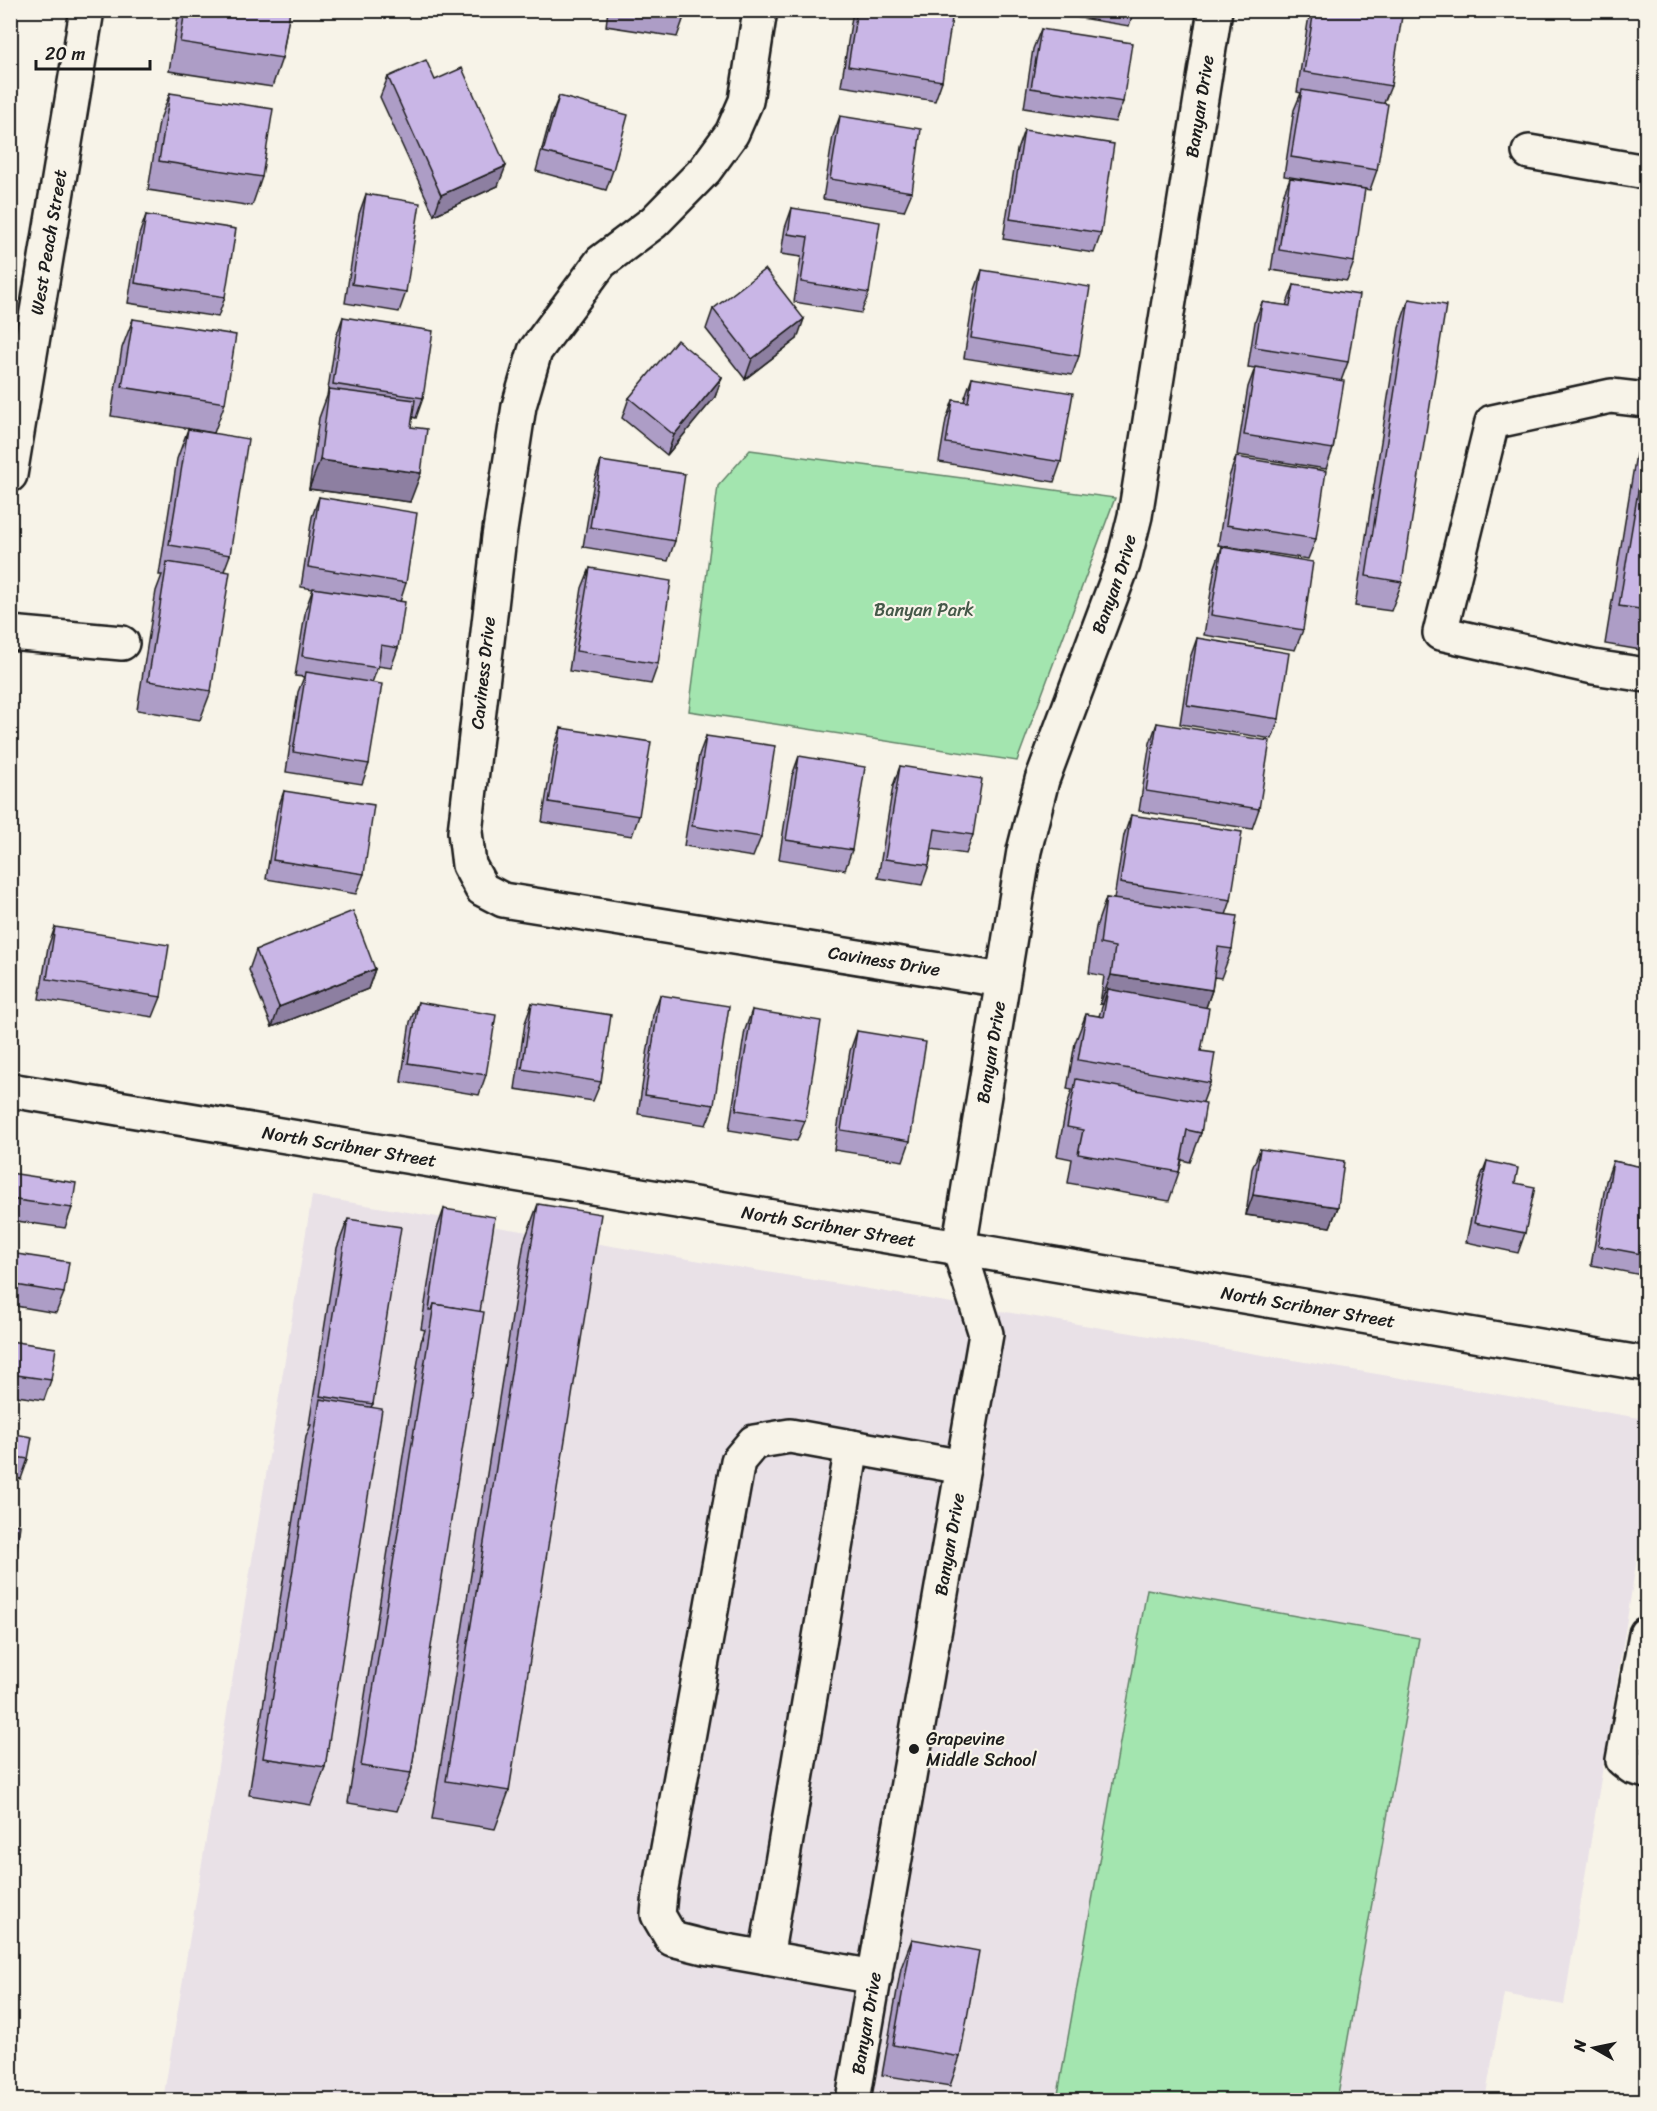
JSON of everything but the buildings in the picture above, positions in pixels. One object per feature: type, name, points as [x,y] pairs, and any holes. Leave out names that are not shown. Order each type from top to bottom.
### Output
[{"type":"street","name":"West Peach Street","points":[[10,475],[87,10]]},
{"type":"street","name":"Caviness Drive","points":[[760,10],[746,101],[732,133],[705,170],[654,222],[601,262],[535,351],[519,406],[499,537],[465,832],[468,865],[482,889],[504,900],[1002,980]]},
{"type":"street","name":"Banyan Drive","points":[[853,2100],[986,1334],[959,1248],[1024,851],[1042,780],[1123,564],[1135,516],[1215,10]]},
{"type":"street","points":[[1529,152],[1647,172]]},
{"type":"street","points":[[1647,400],[1611,396],[1492,422],[1440,633],[1593,667],[1647,675]]},
{"type":"street","points":[[10,633],[122,644]]},
{"type":"street","name":"North Scribner Street","points":[[10,1090],[1647,1364]]},
{"type":"street","points":[[875,1977],[704,1947],[672,1939],[658,1915],[660,1893],[738,1461],[754,1442],[790,1436],[963,1467]]},
{"type":"street","points":[[766,1958],[852,1447]]},
{"type":"street","points":[[1647,1634],[1623,1760],[1632,1767],[1647,1771]]},
{"type":"shaded area","name":"Grapevine Middle School","points":[[312,1196],[1646,1419],[1646,1503],[1564,2005],[1504,1994],[1485,2100],[163,2100]]},
{"type":"green space","name":"Banyan Park","points":[[750,450],[1115,498],[1017,761],[689,711],[718,486]]},
{"type":"green space","points":[[1147,1589],[1419,1638],[1337,2100],[1057,2100]]},
{"type":"place","name":"Grapevine Middle School","points":[[914,1749]]}]
